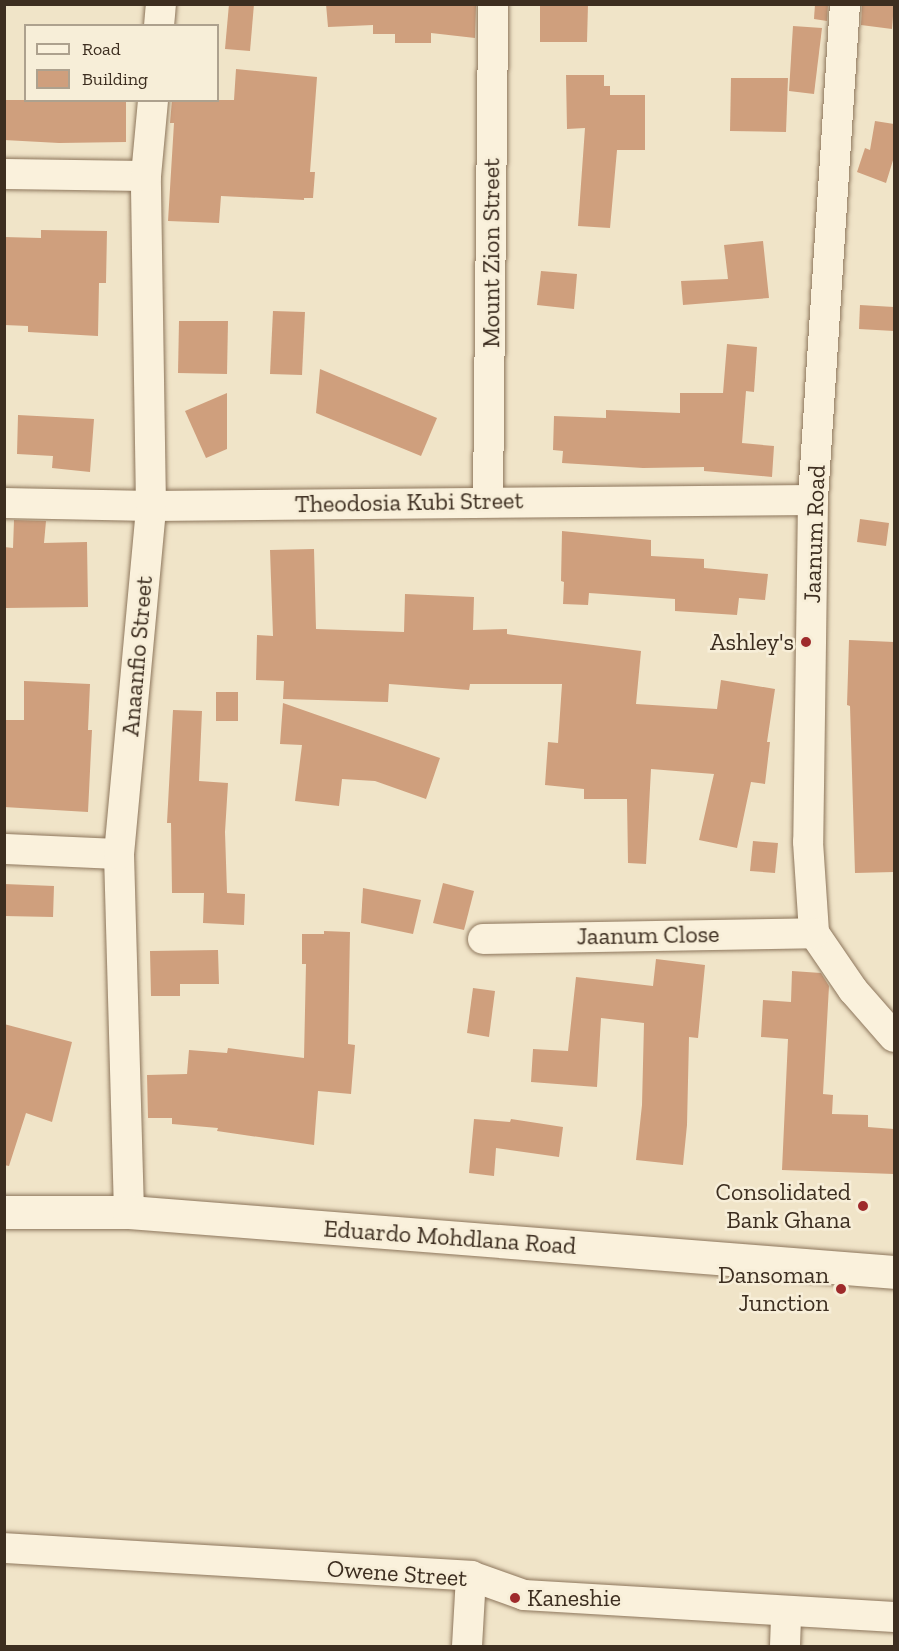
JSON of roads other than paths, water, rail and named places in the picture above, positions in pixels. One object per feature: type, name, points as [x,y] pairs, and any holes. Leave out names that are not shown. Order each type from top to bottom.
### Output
[{"type":"main road","name":"Eduardo Mohdlana Road","points":[[4,1212],[129,1212],[894,1272]]},
{"type":"street","points":[[159,24],[161,4]]},
{"type":"street","name":"Mount Zion Street","points":[[488,501],[493,4]]},
{"type":"street","name":"Jaanum Road","points":[[814,933],[808,842],[813,500],[845,4]]},
{"type":"street","name":"Anaanfio Street","points":[[129,1212],[119,854],[151,506],[146,176],[153,102]]},
{"type":"street","points":[[4,174],[146,176]]},
{"type":"street","name":"Theodosia Kubi Street","points":[[4,503],[151,506],[488,501],[813,500]]},
{"type":"street","points":[[4,849],[119,854]]},
{"type":"street","points":[[814,933],[853,990],[894,1037]]},
{"type":"street","name":"Jaanum Close","points":[[483,939],[814,933]]},
{"type":"street","name":"Owene Street","points":[[4,1548],[471,1576],[524,1595],[894,1617]]},
{"type":"street","points":[[467,1647],[471,1576]]},
{"type":"street","points":[[784,1647],[786,1612]]},
{"type":"place","name":"Ashley's","points":[[806,642]]},
{"type":"place","name":"Consolidated Bank Ghana","points":[[863,1206]]},
{"type":"place","name":"Dansoman Junction","points":[[841,1289]]},
{"type":"place","name":"Kaneshie","points":[[515,1598]]}]
